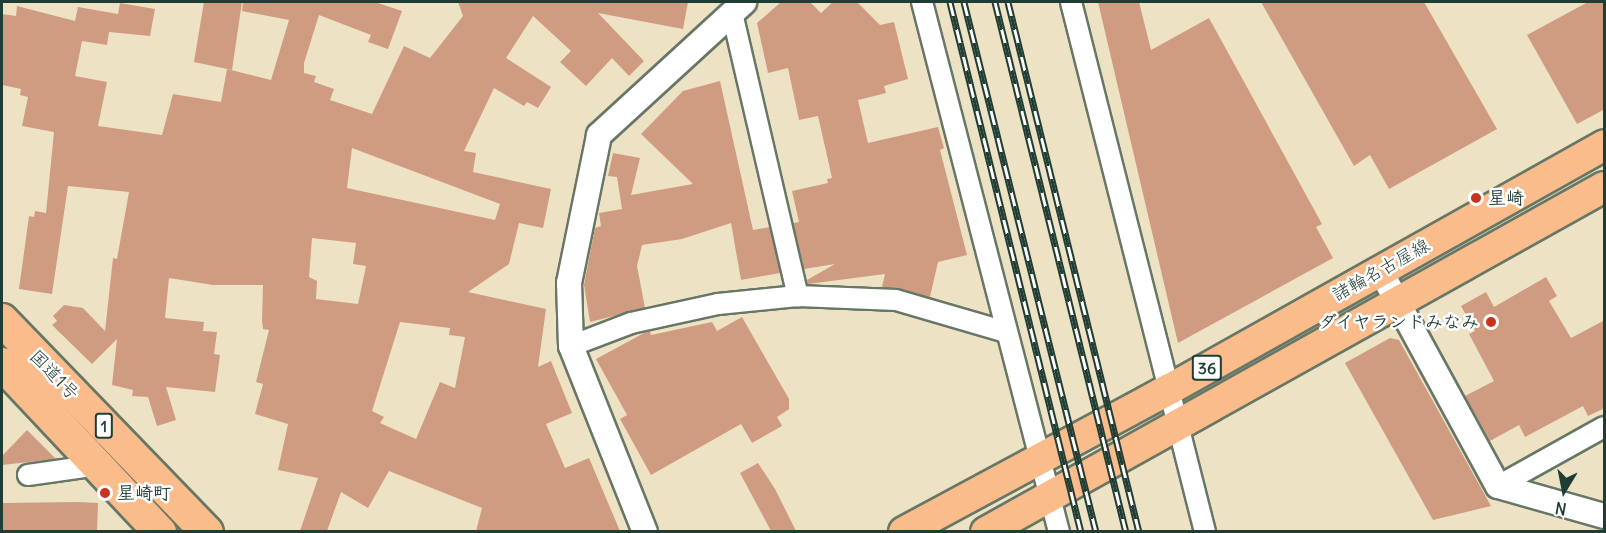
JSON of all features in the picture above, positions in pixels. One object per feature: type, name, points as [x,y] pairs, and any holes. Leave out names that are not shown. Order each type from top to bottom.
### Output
[{"type":"highway","name":"国道1号","points":[[2,320],[207,531]]},
{"type":"highway","name":"国道1号","points":[[2,364],[160,531]]},
{"type":"main road","name":"諸輪名古屋線","points":[[904,531],[1170,389],[1605,145]]},
{"type":"main road","name":"諸輪名古屋線","points":[[986,531],[1605,186]]},
{"type":"street","points":[[922,2],[1059,531]]},
{"type":"street","points":[[1071,2],[1205,531]]},
{"type":"street","points":[[738,7],[798,296]]},
{"type":"street","points":[[645,531],[571,346],[569,283],[599,135],[738,7]]},
{"type":"street","points":[[1380,270],[1498,486],[1605,516]]},
{"type":"street","points":[[571,346],[632,323],[718,304],[798,296],[896,300],[1006,332]]},
{"type":"street","points":[[1498,486],[1605,427]]},
{"type":"street","points":[[28,475],[98,465]]},
{"type":"building","points":[[204,2],[242,2],[232,70],[194,62]]},
{"type":"building","points":[[243,2],[375,2],[402,11],[388,49],[368,42],[371,35],[319,15],[304,63],[304,73],[316,76],[314,82],[334,89],[330,100],[372,114],[404,46],[430,58],[463,16],[458,2],[688,2],[683,29],[598,13],[644,61],[629,76],[612,58],[586,86],[560,62],[571,51],[533,16],[506,58],[551,87],[538,108],[527,102],[524,106],[494,88],[464,151],[476,153],[473,172],[551,189],[543,228],[519,223],[509,264],[468,292],[546,309],[538,367],[551,361],[572,413],[546,424],[565,468],[589,458],[620,531],[476,531],[482,508],[389,471],[368,508],[341,492],[327,531],[300,531],[318,478],[278,470],[288,424],[255,414],[263,384],[256,382],[269,330],[263,329],[263,285],[213,285],[169,278],[165,318],[204,322],[203,331],[217,332],[214,354],[220,355],[215,392],[166,387],[176,420],[157,426],[148,397],[132,396],[133,390],[112,385],[117,339],[92,364],[52,325],[57,321],[53,316],[64,305],[83,308],[105,331],[113,258],[117,259],[129,192],[68,186],[52,294],[19,289],[29,216],[34,217],[35,211],[46,213],[54,132],[22,126],[28,97],[20,95],[21,89],[2,85],[2,14],[16,16],[17,6],[75,21],[78,7],[118,14],[120,3],[155,9],[150,36],[109,32],[107,45],[82,41],[75,76],[107,82],[98,126],[162,135],[173,94],[221,102],[227,69],[271,80],[289,20],[242,11]],"holes":[[[352,148],[500,204],[495,220],[347,188]],[[312,238],[356,243],[353,264],[366,266],[358,304],[316,299],[317,281],[309,277]],[[400,322],[450,328],[449,335],[465,337],[455,388],[440,382],[416,439],[380,423],[384,417],[372,411]]]},
{"type":"building","points":[[781,2],[810,2],[821,13],[833,2],[857,2],[880,25],[894,22],[908,79],[884,86],[886,93],[858,100],[868,143],[938,127],[944,148],[940,150],[967,255],[938,262],[930,297],[882,287],[885,274],[808,284],[807,280],[835,264],[804,269],[793,223],[799,222],[792,191],[828,183],[827,179],[832,178],[818,116],[799,120],[788,68],[768,73],[757,23]]},
{"type":"building","points":[[1098,2],[1139,2],[1151,50],[1209,18],[1322,224],[1316,227],[1333,258],[1178,343]]},
{"type":"building","points":[[1261,2],[1424,2],[1497,129],[1389,189],[1370,155],[1354,166]]},
{"type":"building","points":[[1588,2],[1605,2],[1605,109],[1577,124],[1527,35]]},
{"type":"building","points":[[720,81],[753,230],[770,227],[780,273],[741,280],[731,223],[682,239],[642,245],[637,266],[645,308],[590,322],[584,285],[595,228],[601,226],[599,213],[622,209],[617,177],[608,176],[613,153],[640,158],[631,195],[693,184],[641,134],[683,91]]},
{"type":"building","points":[[1546,277],[1557,296],[1549,301],[1571,338],[1605,320],[1605,408],[1588,416],[1583,406],[1525,437],[1519,425],[1490,441],[1465,396],[1494,381],[1469,334],[1475,331],[1461,306],[1486,292],[1494,307]]},
{"type":"building","points":[[742,317],[789,399],[789,409],[777,417],[782,426],[752,443],[741,424],[651,475],[620,419],[627,415],[596,359],[650,331],[651,335],[712,322],[717,331]]},
{"type":"building","points":[[1390,338],[1399,340],[1491,506],[1433,520],[1345,363]]},
{"type":"building","points":[[27,430],[56,459],[2,465],[2,456]]},
{"type":"building","points":[[758,463],[775,489],[796,531],[771,531],[740,473]]},
{"type":"building","points":[[2,503],[98,503],[97,531],[2,531]]},
{"type":"railway","points":[[950,2],[1081,532]]},
{"type":"railway","points":[[964,2],[1096,532]]},
{"type":"railway","points":[[995,2],[1126,532]]},
{"type":"railway","points":[[1008,2],[1139,532]]},
{"type":"place","name":"星崎","points":[[1476,198]]},
{"type":"place","name":"ダイヤランドみなみ","points":[[1491,322]]},
{"type":"place","name":"星崎町","points":[[105,493]]}]
